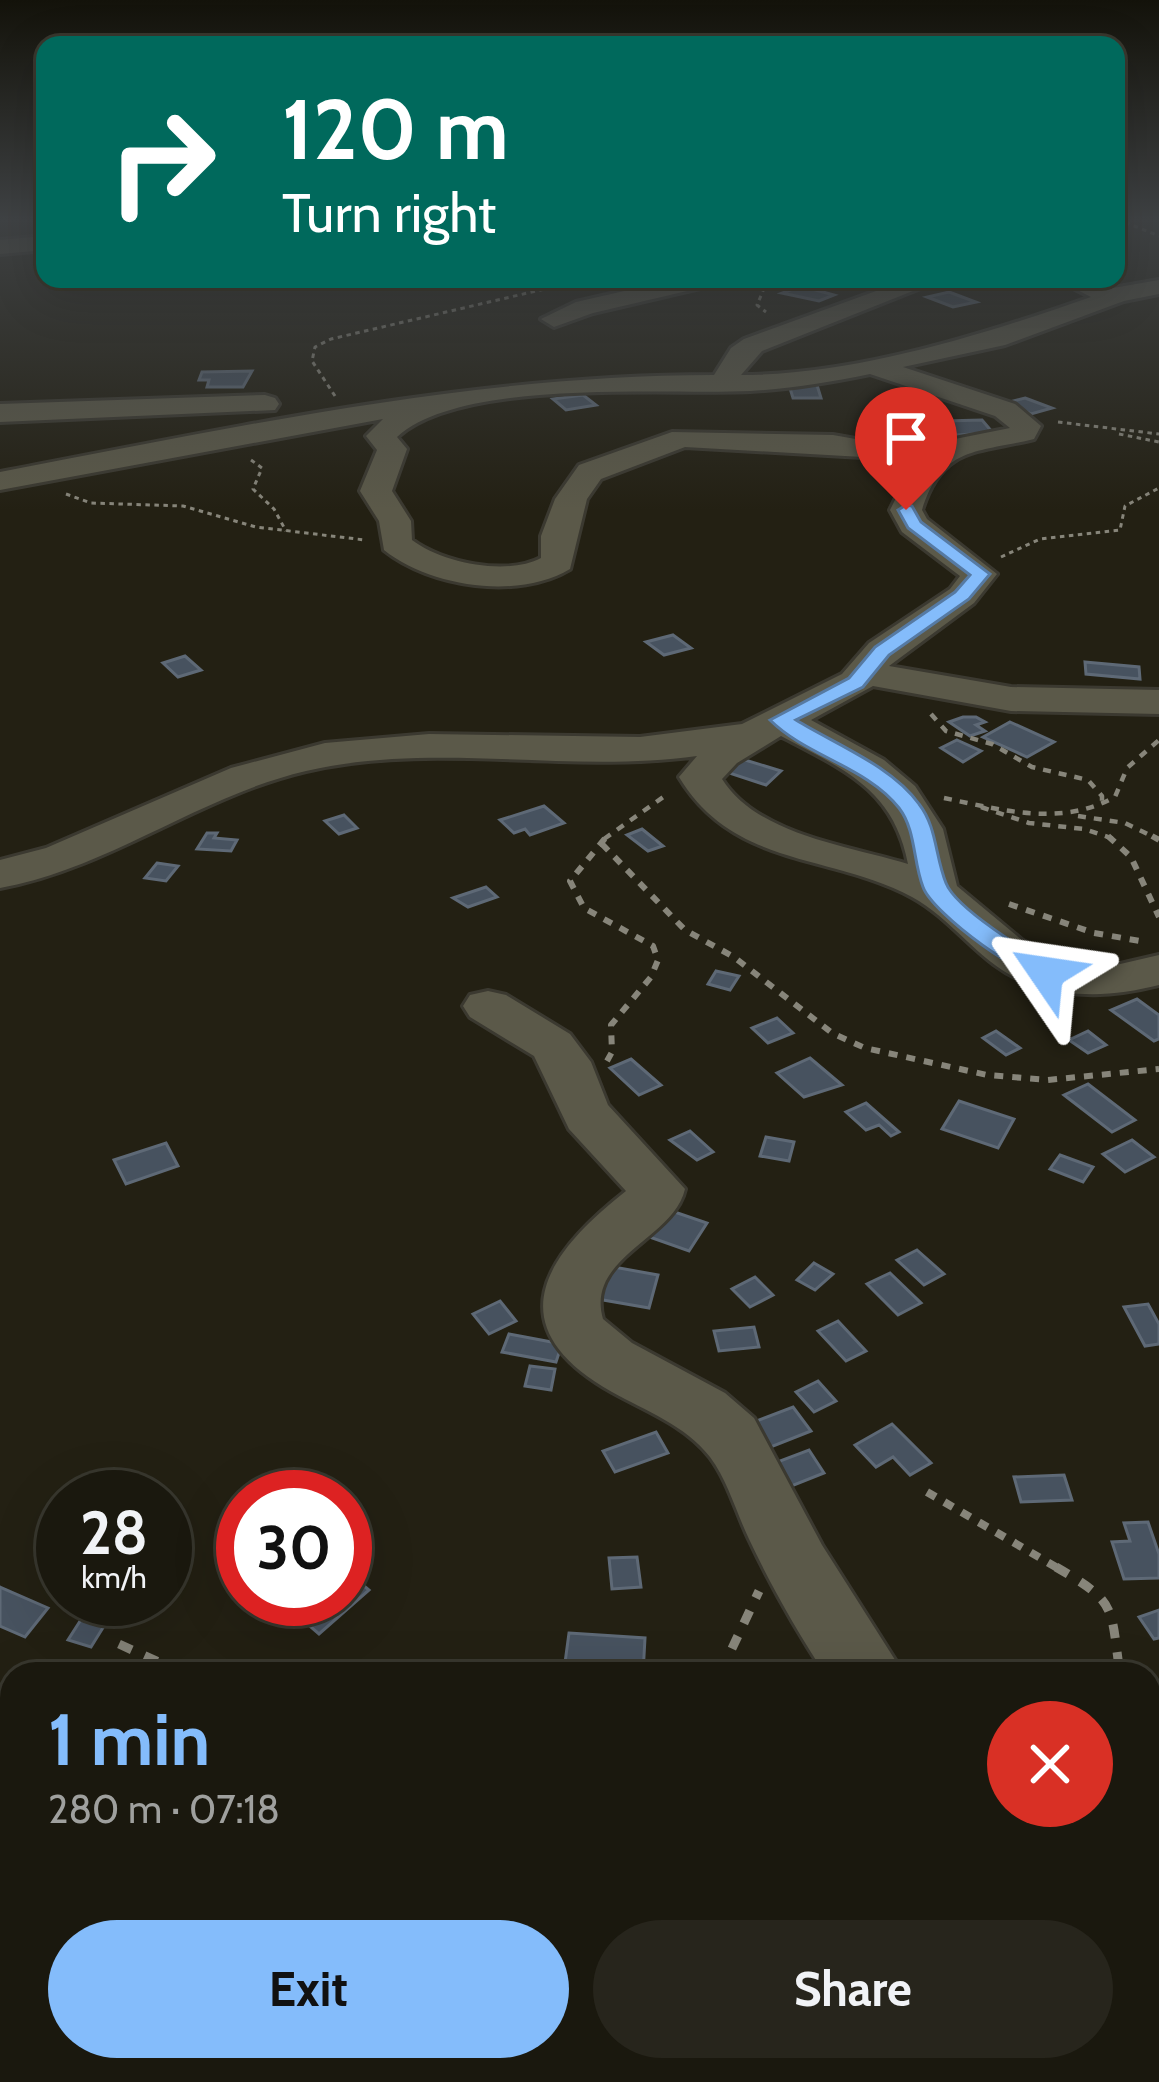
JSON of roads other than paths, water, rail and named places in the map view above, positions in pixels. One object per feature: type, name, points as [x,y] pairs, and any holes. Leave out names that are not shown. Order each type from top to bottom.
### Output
[{"type":"street","points":[[554,319],[560,316]]},
{"type":"street","points":[[722,384],[740,354],[753,345],[831,316]]},
{"type":"street","points":[[0,481],[349,411],[599,383],[722,384],[874,366],[996,339],[1058,316]]},
{"type":"street","points":[[446,401],[400,418],[381,436],[392,449],[383,464],[386,473],[376,496],[395,520],[396,543],[411,557],[457,568],[502,575],[545,572],[561,556],[558,536],[571,499],[590,472],[692,436],[833,444],[878,452],[944,450],[1024,433],[1026,426],[1013,413],[874,366]]},
{"type":"street","points":[[250,385],[349,411]]},
{"type":"street","points":[[0,413],[247,404],[349,411]]},
{"type":"street","points":[[944,450],[921,467],[906,510],[908,518],[980,574],[962,596],[882,651],[864,674],[838,694],[723,754],[700,777],[704,789],[768,833],[934,883],[1000,947],[1046,973],[1086,982],[1129,979],[1154,956]]},
{"type":"street","points":[[864,674],[1011,699],[1159,701]]},
{"type":"street","points":[[0,874],[67,855],[265,768],[326,755],[426,746],[670,747],[768,727],[888,785],[920,825],[934,883]]},
{"type":"street","points":[[488,1006],[552,1045],[565,1062],[570,1084],[588,1116],[657,1190],[655,1198],[611,1232],[574,1287],[569,1313],[583,1340],[603,1356],[704,1409],[725,1429],[754,1471],[788,1548],[859,1662]]}]
